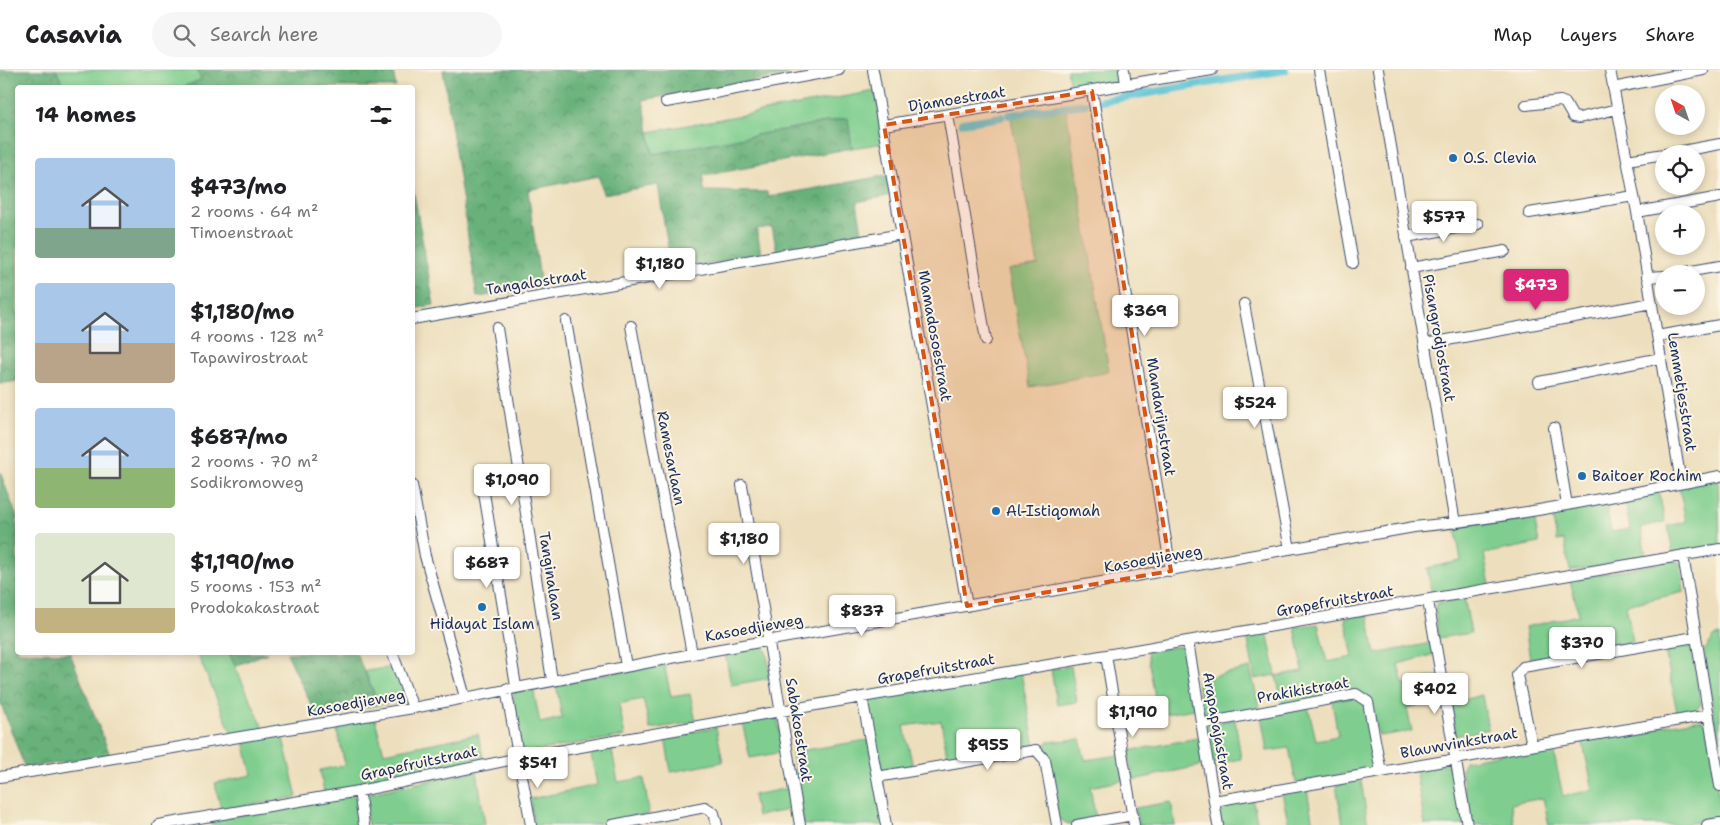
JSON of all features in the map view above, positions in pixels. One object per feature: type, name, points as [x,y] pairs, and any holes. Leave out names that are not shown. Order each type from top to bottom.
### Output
[{"type":"street","points":[[666,102],[840,70]]},
{"type":"street","name":"Mamadosoestraat","points":[[874,70],[967,606]]},
{"type":"street","points":[[1124,70],[1126,84]]},
{"type":"street","name":"Djamoestraat","points":[[884,125],[1212,70]]},
{"type":"street","points":[[1319,70],[1353,263]]},
{"type":"street","name":"Pisangrodjostraat","points":[[1378,70],[1455,523]]},
{"type":"street","name":"Lemmetjesstraat","points":[[1610,70],[1637,212],[1681,483]]},
{"type":"street","points":[[1613,88],[1703,70]]},
{"type":"street","name":"Mandarijnstraat","points":[[1092,91],[1171,570]]},
{"type":"street","points":[[1526,105],[1560,101],[1565,103],[1573,117],[1579,118],[1617,109]]},
{"type":"street","points":[[948,115],[986,340]]},
{"type":"street","points":[[1705,147],[1720,144]]},
{"type":"street","points":[[1627,160],[1655,156]]},
{"type":"street","points":[[1529,213],[1634,196]]},
{"type":"street","points":[[1637,212],[1720,197]]},
{"type":"street","points":[[1406,238],[1478,224]]},
{"type":"street","name":"Tangalostraat","points":[[415,318],[902,234]]},
{"type":"street","points":[[1411,268],[1505,251]]},
{"type":"street","points":[[1705,269],[1720,266]]},
{"type":"street","points":[[1647,277],[1655,277]]},
{"type":"street","points":[[1244,304],[1290,550]]},
{"type":"street","points":[[1425,344],[1652,304]]},
{"type":"street","points":[[566,320],[626,666]]},
{"type":"street","points":[[1657,336],[1720,325]]},
{"type":"street","name":"Ramesarlaan","points":[[631,326],[692,654]]},
{"type":"street","name":"Tanginalaan","points":[[497,328],[552,680]]},
{"type":"street","points":[[1539,382],[1661,358]]},
{"type":"street","points":[[1554,428],[1568,505]]},
{"type":"street","name":"Kasoedjieweg","points":[[0,778],[413,708],[770,640],[1414,527],[1455,523],[1568,505],[1720,476]]},
{"type":"street","name":"Sabakoestraat","points":[[742,485],[770,640],[800,825]]},
{"type":"street","points":[[483,487],[519,758],[531,825]]},
{"type":"street","points":[[415,501],[425,556],[465,697]]},
{"type":"street","name":"Grapefruitstraat","points":[[158,825],[359,791],[519,758],[781,711],[1428,601],[1720,549]]},
{"type":"street","points":[[1683,555],[1720,786]]},
{"type":"street","points":[[1428,601],[1467,825]]},
{"type":"street","points":[[1532,745],[1517,675],[1523,667],[1695,637]]},
{"type":"street","name":"Arapapajastraat","points":[[1188,642],[1218,825]]},
{"type":"street","points":[[393,655],[413,708]]},
{"type":"street","points":[[1077,825],[1133,820],[1106,655]]},
{"type":"street","name":"Prakikistraat","points":[[1201,724],[1356,694],[1368,702],[1381,772]]},
{"type":"street","points":[[862,698],[886,825]]},
{"type":"street","name":"Blauwvinkstraat","points":[[1214,801],[1709,715]]},
{"type":"street","points":[[877,777],[1036,750],[1045,760],[1057,825]]},
{"type":"street","points":[[359,791],[364,825]]},
{"type":"street","points":[[613,825],[705,807],[714,813],[717,825]]},
{"type":"street","points":[[1706,825],[1720,823]]},
{"type":"highlighted area","points":[[1092,91],[1171,571],[967,606],[884,125]]},
{"type":"green space","points":[[0,70],[56,70],[63,85],[15,85],[15,381],[0,384]]},
{"type":"green space","points":[[56,70],[197,70],[201,80],[187,85],[63,85]]},
{"type":"green space","points":[[197,70],[393,70],[396,85],[187,85],[201,80]]},
{"type":"green space","points":[[443,70],[786,70],[787,75],[643,100],[653,154],[848,118],[852,148],[703,176],[704,191],[767,192],[768,197],[888,175],[892,195],[857,202],[863,238],[777,252],[772,227],[757,229],[761,255],[672,272],[658,185],[603,194],[599,176],[528,190],[541,288],[477,297]]},
{"type":"green space","points":[[1067,70],[1121,70],[1122,81],[1071,91]]},
{"type":"green space","points":[[875,91],[884,143],[852,148],[847,118],[653,155],[649,132]]},
{"type":"green space","points":[[1066,109],[1109,372],[1030,387],[1008,270],[1038,265],[1011,118]]},
{"type":"green space","points":[[415,200],[434,305],[415,309]]},
{"type":"green space","points":[[0,472],[15,512],[15,655],[71,655],[110,755],[25,768],[0,701]]},
{"type":"green space","points":[[1718,479],[1720,545],[1673,554],[1668,526],[1686,522],[1679,486]]},
{"type":"green space","points":[[1658,488],[1665,522],[1641,527],[1646,558],[1570,571],[1564,540],[1557,541],[1551,509],[1605,499],[1611,532],[1630,529],[1624,495]]},
{"type":"green space","points":[[1533,512],[1539,543],[1484,554],[1490,585],[1434,594],[1431,591],[1427,568],[1461,561],[1455,526]]},
{"type":"green space","points":[[1677,561],[1681,566],[1684,592],[1626,605],[1633,642],[1530,659],[1525,627],[1579,615],[1570,580]]},
{"type":"green space","points":[[1464,597],[1471,633],[1438,638],[1435,607],[1438,603]]},
{"type":"green space","points":[[1368,614],[1375,654],[1431,643],[1433,655],[1398,664],[1403,684],[1437,676],[1441,699],[1407,708],[1412,731],[1379,736],[1369,697],[1283,705],[1276,676],[1303,671],[1295,627],[1318,624],[1327,662],[1353,657],[1345,618]]},
{"type":"green space","points":[[1267,631],[1276,675],[1255,679],[1247,635]]},
{"type":"green space","points":[[1720,635],[1719,748],[1704,651],[1715,636]]},
{"type":"green space","points":[[1683,642],[1691,647],[1701,704],[1693,714],[1678,717],[1664,645]]},
{"type":"green space","points":[[760,646],[766,650],[771,678],[731,685],[725,653]]},
{"type":"green space","points":[[1183,647],[1186,651],[1195,709],[1158,715],[1147,652]]},
{"type":"green space","points":[[198,655],[230,655],[264,729],[232,734]]},
{"type":"green space","points":[[230,655],[262,655],[235,666]]},
{"type":"green space","points":[[288,655],[357,655],[379,705],[317,717]]},
{"type":"green space","points":[[664,663],[671,697],[690,694],[696,722],[650,729],[643,699],[619,704],[625,736],[527,752],[521,749],[513,698],[515,691],[533,687],[540,723],[562,718],[556,683]]},
{"type":"green space","points":[[1071,666],[1077,702],[1057,705],[1051,669]]},
{"type":"green space","points":[[395,667],[408,701],[379,705],[365,671]]},
{"type":"green space","points":[[1250,668],[1260,710],[1208,718],[1202,713],[1197,680]]},
{"type":"green space","points":[[1021,673],[1035,747],[948,761],[941,721],[904,726],[913,767],[889,771],[878,765],[868,703],[872,699]]},
{"type":"green space","points":[[1482,695],[1488,729],[1456,736],[1450,703]]},
{"type":"green space","points":[[1352,697],[1366,703],[1377,760],[1375,768],[1296,783],[1289,748],[1267,751],[1261,715],[1308,706],[1316,740],[1338,736],[1332,701]]},
{"type":"green space","points":[[770,717],[778,721],[783,752],[750,758],[742,722]]},
{"type":"green space","points":[[375,719],[384,753],[478,734],[484,762],[324,792],[320,770],[345,765],[336,725]]},
{"type":"green space","points":[[1235,719],[1241,759],[1211,764],[1205,730],[1208,725]]},
{"type":"green space","points":[[1697,720],[1704,721],[1707,725],[1720,805],[1719,816],[1715,819],[1681,825],[1549,825],[1543,798],[1511,804],[1514,825],[1471,825],[1461,769],[1465,761],[1552,745],[1563,796],[1593,790],[1582,739]]},
{"type":"green space","points":[[716,727],[723,762],[671,772],[665,738]]},
{"type":"green space","points":[[282,734],[297,797],[221,810],[215,783],[252,775],[244,741]]},
{"type":"green space","points":[[1198,738],[1204,765],[1133,780],[1128,751]]},
{"type":"green space","points":[[1080,739],[1085,760],[1120,755],[1124,780],[1090,787],[1096,819],[1068,824],[1058,818],[1050,757],[1046,750],[1047,742]]},
{"type":"green space","points":[[868,740],[883,825],[804,825],[792,752]]},
{"type":"green space","points":[[611,745],[618,782],[644,778],[649,814],[589,825],[534,825],[530,799],[597,785],[590,749]]},
{"type":"green space","points":[[1445,764],[1454,768],[1464,825],[1425,825],[1415,769]]},
{"type":"green space","points":[[477,771],[485,825],[368,825],[363,798],[365,794]]},
{"type":"green space","points":[[1361,780],[1368,825],[1343,825],[1336,785]]},
{"type":"green space","points":[[789,788],[793,809],[757,816],[753,795]]},
{"type":"green space","points":[[1307,789],[1313,825],[1289,825],[1282,793]]},
{"type":"green space","points":[[353,795],[357,798],[361,825],[211,825],[210,820]]},
{"type":"green space","points":[[1252,798],[1258,825],[1221,825],[1219,810],[1221,805]]},
{"type":"green space","points":[[1171,802],[1175,825],[1138,825],[1135,808]]},
{"type":"waterway","points":[[1101,101],[1285,70]]},
{"type":"waterway","points":[[1009,115],[1085,104]]},
{"type":"waterway","points":[[962,123],[1001,117]]},
{"type":"place","name":"O.S. Clevia","points":[[1453,158]]},
{"type":"place","name":"Baitoer Rochim","points":[[1582,476]]},
{"type":"place","name":"Al-Istiqomah","points":[[996,511]]},
{"type":"place","name":"Hidayat Islam","points":[[482,607]]}]
